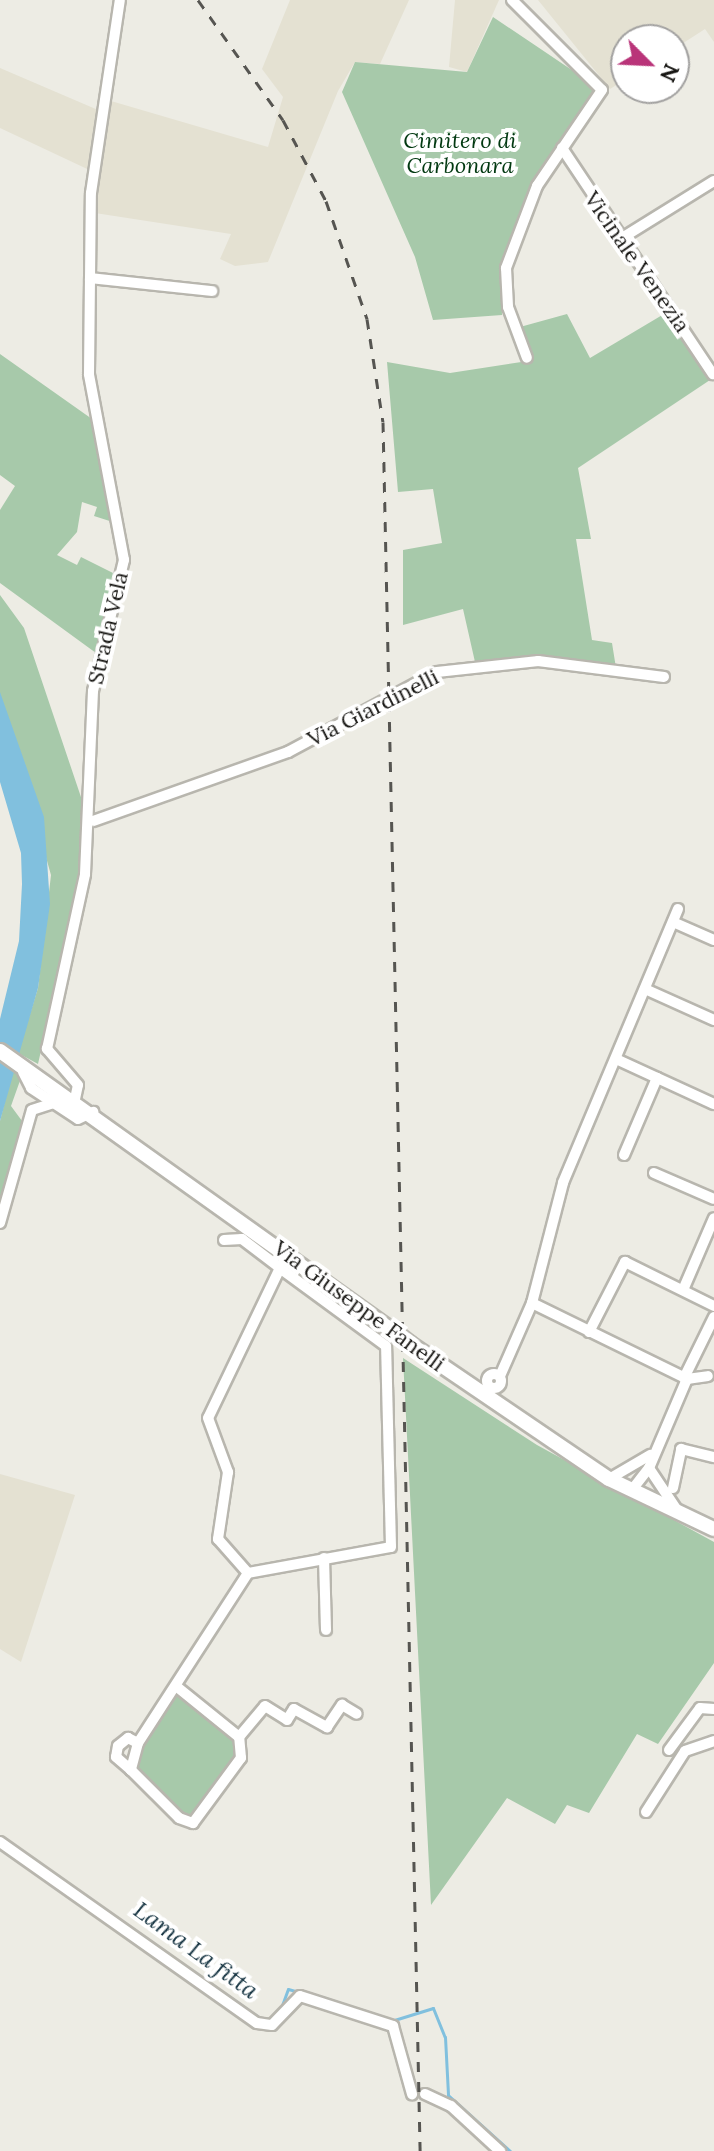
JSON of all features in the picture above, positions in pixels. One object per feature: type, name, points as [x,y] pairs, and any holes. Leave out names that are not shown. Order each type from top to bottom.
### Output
[{"type":"main road","name":"Via Giuseppe Fanelli","points":[[0,1051],[75,1099],[410,1344],[609,1479],[714,1529]]},
{"type":"street","name":"Strada Vela","points":[[75,1099],[78,1085],[50,1060],[48,1042],[93,821],[93,691],[124,560],[91,391],[90,278],[91,193],[120,0]]},
{"type":"street","points":[[512,0],[602,90],[537,186],[506,268],[508,307],[527,358]]},
{"type":"street","name":"Vicinale Venezia","points":[[562,148],[713,374]]},
{"type":"street","points":[[622,238],[714,181]]},
{"type":"street","points":[[90,278],[212,291]]},
{"type":"street","name":"Via Giardinelli","points":[[93,821],[288,752],[437,672],[538,661],[664,677]]},
{"type":"street","points":[[500,1376],[532,1303],[561,1186],[678,909]]},
{"type":"street","points":[[673,922],[714,940]]},
{"type":"street","points":[[645,989],[714,1020]]},
{"type":"street","points":[[616,1059],[714,1104]]},
{"type":"street","points":[[17,1061],[31,1088],[53,1103],[83,1121],[93,1112]]},
{"type":"street","points":[[624,1155],[657,1078]]},
{"type":"street","points":[[0,1223],[32,1110],[53,1103]]},
{"type":"street","points":[[654,1173],[714,1199]]},
{"type":"street","points":[[683,1290],[714,1218]]},
{"type":"street","points":[[131,1770],[138,1743],[248,1573],[391,1547],[386,1346],[242,1239],[224,1240]]},
{"type":"street","points":[[589,1332],[625,1262],[714,1306]]},
{"type":"street","points":[[248,1573],[218,1539],[228,1472],[208,1418],[280,1268]]},
{"type":"street","points":[[532,1303],[686,1379],[708,1376]]},
{"type":"street","points":[[631,1491],[652,1454],[714,1317]]},
{"type":"street","points":[[673,1488],[681,1449],[714,1457]]},
{"type":"street","points":[[609,1479],[643,1468]]},
{"type":"street","points":[[643,1468],[678,1512]]},
{"type":"street","points":[[324,1558],[326,1630]]},
{"type":"street","points":[[176,1686],[239,1737]]},
{"type":"street","points":[[138,1743],[128,1738],[118,1746],[116,1757],[179,1818],[193,1823],[241,1758],[239,1737],[265,1706],[287,1720],[294,1709],[327,1727],[342,1705],[357,1714]]},
{"type":"street","points":[[669,1750],[700,1708],[714,1709]]},
{"type":"street","points":[[646,1812],[685,1751],[714,1741]]},
{"type":"street","points":[[0,1842],[257,2023],[272,2025],[300,1996],[393,2026],[412,2094]]},
{"type":"street","points":[[425,2094],[451,2106],[500,2151]]},
{"type":"shaded area","points":[[290,0],[409,0],[380,64],[355,62],[338,91],[268,262],[235,266],[220,259],[231,234],[95,213],[100,175],[0,128],[0,68],[98,110],[111,101],[268,147],[283,97],[262,69]]},
{"type":"shaded area","points":[[455,0],[499,0],[467,72],[449,67]]},
{"type":"shaded area","points":[[538,0],[714,0],[714,42],[705,29],[690,39],[690,24],[610,24],[610,89]]},
{"type":"shaded area","points":[[0,1474],[75,1495],[21,1662],[0,1649]]},
{"type":"green space","name":"Cimitero di Carbonara","points":[[493,17],[600,89],[564,140],[501,270],[502,315],[433,320],[415,257],[342,92],[355,62],[467,72]]},
{"type":"green space","points":[[567,314],[590,358],[664,314],[710,380],[578,468],[591,539],[576,539],[592,640],[612,643],[616,668],[538,659],[475,662],[463,609],[403,625],[403,550],[442,543],[433,489],[398,492],[387,362],[450,373],[528,361],[520,327]]},
{"type":"green space","points":[[0,354],[92,419],[119,524],[94,516],[97,507],[82,502],[77,532],[57,555],[77,565],[81,557],[115,574],[96,653],[0,583],[0,510],[15,486],[0,475]]},
{"type":"green space","points":[[0,595],[24,628],[84,806],[80,878],[38,1064],[18,1053],[38,988],[51,875],[0,694]]},
{"type":"green space","points":[[13,1069],[22,1075],[11,1106],[25,1125],[0,1210],[0,1121]]},
{"type":"green space","points":[[403,1358],[537,1445],[714,1542],[714,1663],[658,1744],[637,1734],[589,1813],[567,1805],[555,1824],[507,1798],[431,1905]]},
{"type":"green space","points":[[177,1692],[234,1739],[239,1757],[196,1816],[180,1813],[137,1772],[144,1743]]},
{"type":"water","points":[[0,692],[44,817],[50,904],[38,988],[0,1121],[0,1019],[19,941],[22,884],[21,853],[0,782]]},
{"type":"waterway","name":"Lama La fitta","points":[[14,1846],[109,1913]]},
{"type":"waterway","name":"Lama La fitta","points":[[138,1933],[260,2018]]},
{"type":"waterway","name":"Lama La fitta","points":[[281,2008],[288,1989],[299,1992]]},
{"type":"waterway","name":"Lama La fitta","points":[[334,2002],[361,2010]]},
{"type":"waterway","name":"Lama La fitta","points":[[391,2021],[433,2008],[445,2037],[448,2095],[510,2151]]},
{"type":"railway","points":[[198,0],[283,120],[326,201],[367,319],[383,422],[420,2151]]}]
